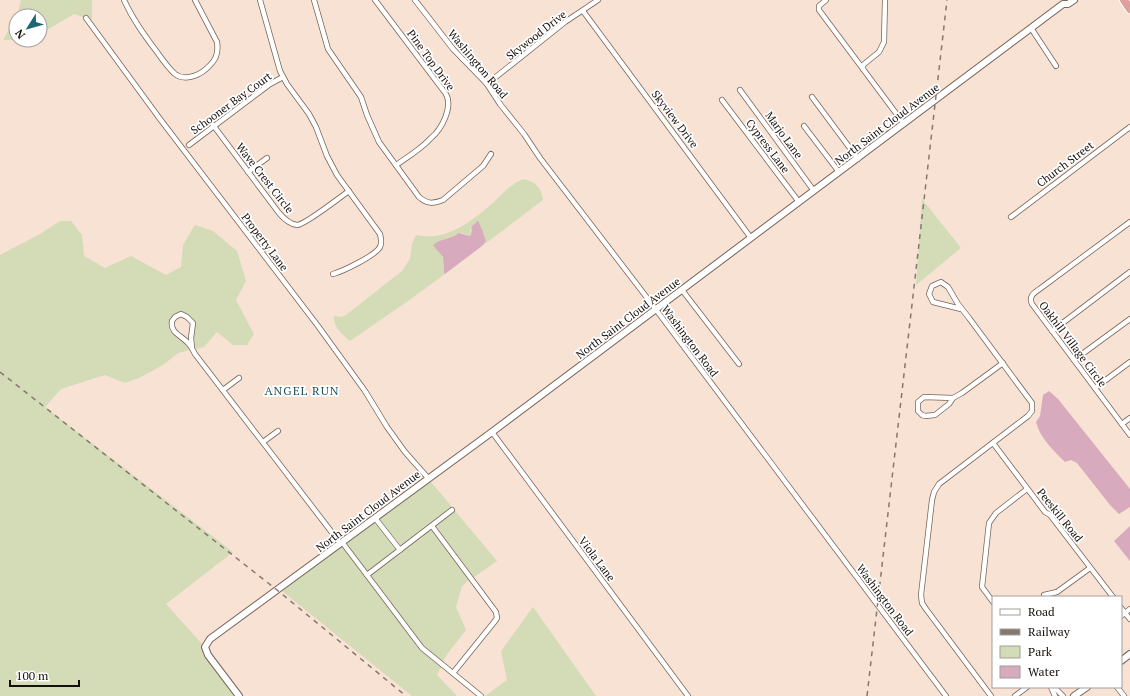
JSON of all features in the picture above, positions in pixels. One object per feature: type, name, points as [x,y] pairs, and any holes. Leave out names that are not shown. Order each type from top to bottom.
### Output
[{"type":"highway","points":[[1124,0],[1130,8]]},
{"type":"street","points":[[124,0],[135,22],[165,63],[175,74],[184,77],[193,77],[204,70],[216,59],[218,50],[217,42],[195,0]]},
{"type":"street","points":[[260,0],[283,77],[309,114],[333,167],[380,234],[380,248],[346,270],[334,274]]},
{"type":"street","points":[[314,0],[328,49],[361,97],[375,136],[419,197],[426,203],[436,203],[443,200],[483,166],[491,154]]},
{"type":"street","name":"Pine Top Drive","points":[[376,0],[446,94],[449,103],[447,114],[431,139],[396,165]]},
{"type":"street","name":"Washington Road","points":[[415,0],[453,49],[487,84],[540,158],[570,195],[946,696]]},
{"type":"street","name":"Skywood Drive","points":[[487,84],[565,22],[598,0]]},
{"type":"street","points":[[826,0],[819,6],[819,10],[904,124]]},
{"type":"street","points":[[863,69],[863,65],[879,52],[884,42],[885,0]]},
{"type":"street","name":"North Saint Cloud Avenue","points":[[239,696],[208,655],[205,647],[210,639],[492,432],[858,159],[1064,2],[1068,4],[1074,0]]},
{"type":"street","name":"Skyview Drive","points":[[583,11],[751,238]]},
{"type":"street","name":"Property Lane","points":[[86,18],[179,144],[318,326],[365,391],[387,427],[405,452],[428,478]]},
{"type":"street","points":[[1031,28],[1056,66]]},
{"type":"street","name":"Schooner Bay Court","points":[[189,144],[270,84],[283,77]]},
{"type":"street","name":"Marjo Lane","points":[[740,90],[814,191]]},
{"type":"street","points":[[812,97],[858,159]]},
{"type":"street","name":"Cypress Lane","points":[[722,100],[799,202]]},
{"type":"street","name":"Wave Crest Circle","points":[[213,125],[287,222],[296,225],[302,224],[349,191]]},
{"type":"street","points":[[804,126],[839,172]]},
{"type":"street","name":"Church Street","points":[[1010,217],[1130,127]]},
{"type":"street","points":[[248,172],[267,158]]},
{"type":"street","name":"Oakhill Village Circle","points":[[1130,222],[1032,295],[1031,302],[1130,435]]},
{"type":"street","points":[[1052,331],[1130,272]]},
{"type":"street","points":[[961,309],[933,302],[929,294],[932,286],[941,282],[947,286],[961,309],[1032,402],[1032,411],[1028,416],[939,484],[932,500],[921,595],[922,603],[991,696]]},
{"type":"street","points":[[682,290],[739,364]]},
{"type":"street","points":[[192,348],[191,338],[193,324],[187,317],[181,314],[175,317],[172,321],[172,330],[175,334],[187,342],[192,348],[422,648],[481,696]]},
{"type":"street","points":[[1074,360],[1130,319]]},
{"type":"street","points":[[1095,388],[1130,362]]},
{"type":"street","points":[[953,398],[924,397],[918,402],[918,411],[922,415],[932,416],[949,404],[953,398],[1003,363]]},
{"type":"street","points":[[223,390],[239,378]]},
{"type":"street","points":[[1122,424],[1130,418]]},
{"type":"street","points":[[263,442],[278,431]]},
{"type":"street","name":"Viola Lane","points":[[492,432],[688,696]]},
{"type":"street","name":"Peeskill Road","points":[[994,443],[1027,489],[1112,596]]},
{"type":"street","points":[[992,601],[982,587],[989,523],[996,513],[1027,489]]},
{"type":"street","points":[[367,575],[452,510]]},
{"type":"street","points":[[375,518],[400,550]]},
{"type":"street","points":[[432,526],[497,615],[495,621],[453,673]]},
{"type":"street","points":[[1044,595],[1057,592],[1090,568]]},
{"type":"street","points":[[1130,610],[1123,615],[1130,620]]},
{"type":"street","points":[[1122,660],[1130,654]]},
{"type":"street","points":[[1015,696],[1026,688]]},
{"type":"street","points":[[1055,688],[1063,696]]},
{"type":"street","points":[[1074,696],[1086,688]]},
{"type":"street","points":[[1118,688],[1124,696]]},
{"type":"green space","points":[[21,0],[92,0],[92,20],[87,14],[83,17],[74,14],[48,29],[48,8],[19,8]]},
{"type":"green space","points":[[8,31],[8,40],[3,40]]},
{"type":"green space","points":[[523,179],[531,181],[537,186],[541,192],[543,200],[482,246],[486,241],[479,223],[470,230],[471,235],[469,236],[462,233],[441,240],[445,274],[350,341],[344,336],[335,324],[334,316],[341,317],[346,315],[402,271],[410,259],[412,244],[416,235],[427,236],[449,233],[468,223],[511,186]]},
{"type":"green space","points":[[922,199],[961,248],[916,285]]},
{"type":"green space","points":[[60,221],[71,221],[82,235],[84,256],[105,268],[131,256],[166,275],[181,267],[183,245],[195,225],[213,231],[237,251],[246,281],[236,300],[254,334],[247,345],[233,345],[217,332],[204,347],[195,349],[195,322],[187,314],[179,312],[171,318],[169,328],[173,334],[190,350],[178,353],[163,365],[139,378],[125,383],[105,375],[61,389],[45,407],[233,552],[166,604],[202,644],[210,663],[236,696],[0,696],[0,255],[40,234]]},
{"type":"green space","points":[[430,481],[452,507],[401,546],[378,518]]},
{"type":"green space","points":[[455,511],[497,561],[474,577],[436,526]]},
{"type":"green space","points":[[374,521],[397,550],[368,572],[346,542]]},
{"type":"green space","points":[[431,529],[469,580],[462,586],[456,607],[466,630],[443,662],[424,646],[371,575]]},
{"type":"green space","points":[[342,546],[420,650],[441,667],[437,675],[457,696],[412,696],[282,591]]},
{"type":"green space","points":[[533,607],[596,696],[485,696],[507,680],[501,651]]},
{"type":"water","points":[[478,221],[486,241],[482,246],[445,274],[443,257],[433,245],[459,233],[469,236],[471,235],[472,226]]},
{"type":"water","points":[[1049,391],[1058,399],[1130,489],[1130,507],[1119,514],[1110,505],[1077,463],[1071,460],[1065,462],[1048,444],[1038,428],[1036,422],[1040,416],[1043,395]]},
{"type":"water","points":[[1130,526],[1130,561],[1114,541]]},
{"type":"railway","points":[[867,696],[947,0]]},
{"type":"railway","points":[[0,372],[277,590],[406,696]]},
{"type":"district","name":"ANGEL RUN","points":[[302,391]]}]
